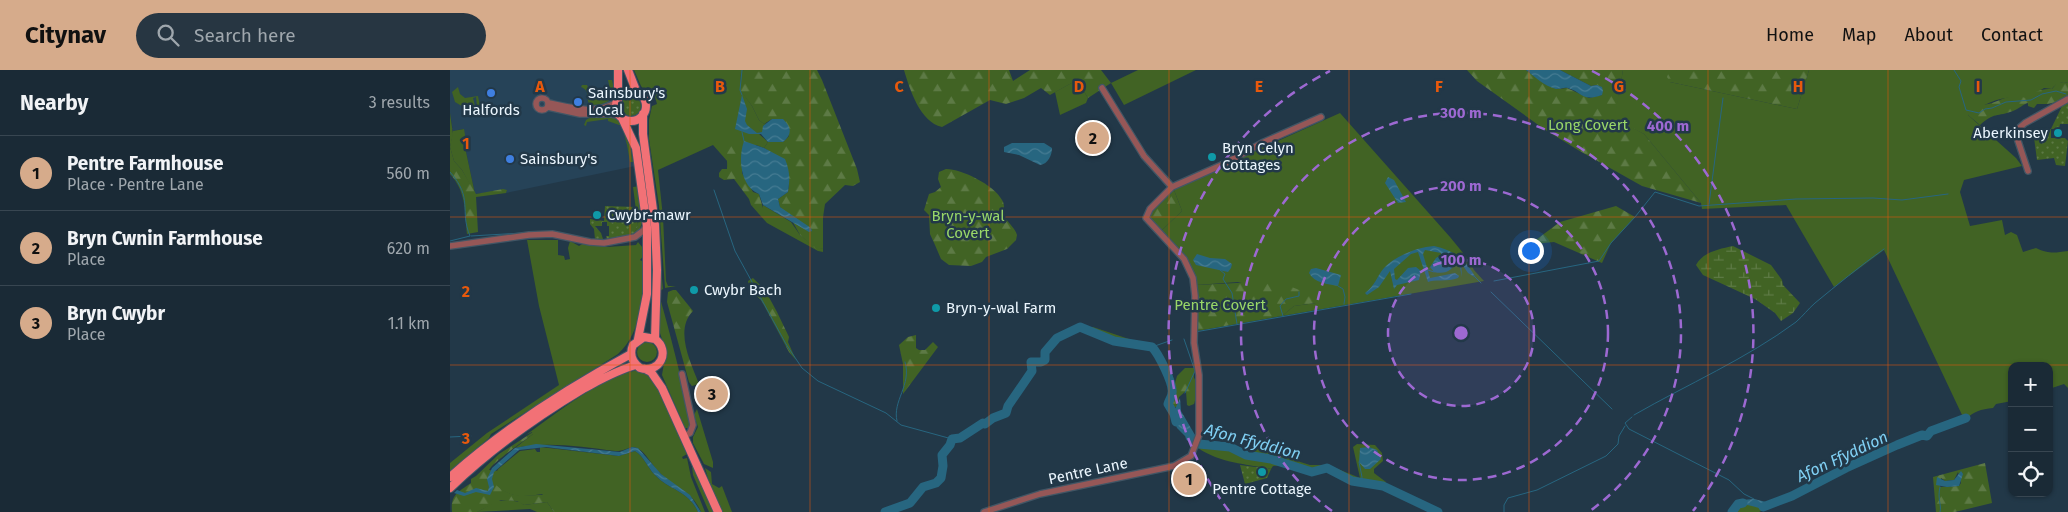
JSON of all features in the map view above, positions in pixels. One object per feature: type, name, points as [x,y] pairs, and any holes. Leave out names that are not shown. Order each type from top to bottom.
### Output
[{"type":"main road","points":[[618,70],[616,107],[636,148],[647,224],[647,294],[638,339],[633,345],[631,354],[636,365],[651,372],[662,388],[718,512]]},
{"type":"main road","points":[[628,70],[638,93],[646,104],[643,114],[643,134],[655,225],[657,270],[655,338],[663,348],[664,354],[657,366],[662,388]]},
{"type":"main road","points":[[617,101],[627,92],[638,93]]},
{"type":"main road","points":[[621,117],[628,121],[636,120],[643,114]]},
{"type":"main road","points":[[638,339],[644,337],[655,338]]},
{"type":"main road","points":[[450,477],[508,430],[557,395],[631,354]]},
{"type":"main road","points":[[450,488],[505,442],[548,411],[604,377],[636,365]]},
{"type":"main road","points":[[645,369],[657,366]]},
{"type":"street","points":[[1102,88],[1144,156],[1172,187],[1321,117]]},
{"type":"street","points":[[2028,171],[2017,138],[2018,129],[2025,123],[2068,99]]},
{"type":"street","points":[[617,101],[600,109],[548,105],[580,114],[612,114],[621,117]]},
{"type":"street","name":"Pentre Lane","points":[[984,512],[1040,494],[1174,466],[1186,460],[1196,445],[1199,375],[1193,332],[1195,296],[1193,278],[1178,252],[1146,218],[1150,209],[1172,187]]},
{"type":"street","points":[[450,246],[537,234],[564,235],[590,242],[604,243],[635,237],[644,230],[647,224]]},
{"type":"street","points":[[635,237],[643,241],[648,248]]},
{"type":"street","points":[[682,374],[693,425],[690,432],[684,436]]},
{"type":"shaded area","points":[[450,70],[617,70],[617,112],[623,119],[640,165],[506,193],[507,190],[475,194],[463,129],[453,131],[450,113]]},
{"type":"green space","points":[[634,70],[744,70],[741,72],[740,89],[759,120],[764,124],[767,123],[763,126],[763,132],[758,133],[768,142],[764,148],[756,145],[743,146],[739,143],[728,156],[728,162],[713,145],[658,170],[663,217],[666,281],[668,286],[676,286],[665,288],[659,206],[649,139],[649,120],[652,106],[657,104],[655,97],[651,98],[641,86]]},
{"type":"green space","points":[[817,70],[822,80],[857,169],[860,182],[853,186],[845,185],[825,204],[823,248],[817,250],[800,235],[790,217],[780,207],[778,199],[788,192],[789,177],[785,166],[777,156],[764,148],[768,142],[783,142],[789,136],[772,119],[764,124],[759,120],[752,106],[740,90],[741,71]]},
{"type":"green space","points":[[904,70],[1009,70],[1013,81],[1030,70],[1101,70],[1111,83],[1088,98],[1077,80],[1050,95],[1041,88],[1024,98],[1006,104],[990,100],[942,127],[934,124],[922,112],[909,87]]},
{"type":"green space","points":[[1138,70],[1196,70],[1124,105],[1111,83]]},
{"type":"green space","name":"Long Covert","points":[[1467,70],[1526,70],[1545,84],[1558,89],[1567,88],[1589,98],[1602,95],[1597,85],[1591,86],[1560,70],[1623,70],[1615,118],[1644,134],[1701,203],[1642,186],[1578,150],[1544,129],[1477,81]]},
{"type":"green space","points":[[1623,70],[1677,70],[1670,82],[1797,109],[1809,70],[2068,70],[2068,83],[2059,83],[2052,89],[2044,88],[2027,99],[2003,98],[1996,100],[1968,115],[2016,158],[2022,166],[1964,180],[1960,192],[1970,226],[2002,220],[2005,235],[2011,232],[2017,235],[2023,252],[2036,248],[2052,252],[2068,251],[2068,388],[2064,384],[2053,388],[2053,362],[2008,362],[2008,402],[1996,404],[1993,408],[1978,411],[1966,419],[1963,417],[1884,250],[1834,287],[1786,205],[1702,209],[1701,203],[1644,134],[1614,119]]},
{"type":"green space","points":[[1677,70],[1809,70],[1797,109],[1670,82],[1667,77],[1669,72]]},
{"type":"green space","points":[[608,80],[612,80],[613,87],[610,100],[602,104],[590,105],[586,91],[581,87],[582,85],[587,85],[593,98],[611,94]]},
{"type":"green space","points":[[1077,80],[1088,98],[1086,103],[1060,115],[1055,92]]},
{"type":"green space","points":[[2057,83],[2068,83],[2068,99],[2048,104],[2037,104],[2034,108],[2028,106],[2028,103],[2024,104],[2013,111],[1992,116],[1980,125],[1968,115],[1972,109],[1978,106],[2008,97],[2027,98],[2038,91],[2052,89]]},
{"type":"green space","points":[[458,87],[460,94],[465,98],[478,96],[480,106],[477,106],[476,97],[473,98],[475,106],[465,108],[455,102],[452,92]]},
{"type":"green space","points":[[631,96],[638,99],[641,106],[638,113],[631,116],[624,113],[621,106],[624,99]]},
{"type":"green space","points":[[2068,102],[2068,124],[2060,124],[2059,129],[2051,129],[2063,104]]},
{"type":"green space","points":[[450,113],[453,134],[450,147]]},
{"type":"green space","points":[[1340,113],[1450,237],[1484,281],[1282,316],[1294,306],[1316,303],[1238,282],[1196,285],[1188,262],[1162,230],[1182,211],[1174,190],[1175,187]]},
{"type":"green space","points":[[591,117],[611,117],[621,124],[625,129],[633,162],[630,162],[622,126],[608,121],[608,119],[587,122],[586,126],[584,125],[586,120]]},
{"type":"green space","points":[[464,129],[467,146],[465,147],[475,194],[462,170],[454,161],[450,147],[453,131]]},
{"type":"green space","points":[[2051,129],[2051,138],[2065,138],[2068,141],[2065,166],[2056,165],[2054,158],[2037,160],[2033,130]]},
{"type":"green space","points":[[732,131],[743,146],[742,173],[753,192],[759,194],[763,208],[760,209],[751,205],[749,199],[734,179],[724,180],[719,177],[722,169],[727,169],[726,133]]},
{"type":"green space","points":[[450,147],[454,161],[462,170],[476,194],[503,189],[507,190],[506,193],[476,197],[478,232],[467,234],[462,194],[450,174]]},
{"type":"green space","name":"Bryn-y-wal Covert","points":[[946,169],[969,175],[998,194],[1003,202],[1006,219],[1017,235],[1016,240],[1007,249],[986,257],[982,262],[971,266],[949,265],[941,259],[930,234],[929,215],[924,210],[929,194],[941,187],[938,179],[939,172]]},
{"type":"green space","points":[[640,186],[643,219],[639,232],[633,235],[638,226],[633,187]]},
{"type":"green space","points":[[1170,190],[1174,190],[1182,211],[1162,230],[1154,226],[1150,221],[1150,215],[1156,205]]},
{"type":"green space","points":[[751,205],[763,208],[763,205],[791,222],[800,235],[817,249],[823,248],[823,252],[818,251],[767,223]]},
{"type":"green space","points":[[605,206],[636,207],[638,226],[633,235],[607,239],[606,236],[609,236],[609,226],[607,226],[607,222],[602,222],[602,226],[595,226],[603,239],[595,239],[590,219],[604,221]]},
{"type":"green space","points":[[1616,206],[1635,217],[1611,243],[1602,263],[1554,242],[1534,244],[1533,242],[1560,222]]},
{"type":"green space","points":[[527,240],[558,240],[558,255],[564,256],[565,260],[570,259],[568,248],[570,241],[579,246],[584,243],[607,247],[636,245],[638,242],[643,248],[644,255],[640,260],[644,262],[642,299],[637,323],[626,345],[618,354],[491,434],[489,438],[450,471],[450,463],[487,433],[559,385],[539,306]]},
{"type":"green space","points":[[1733,246],[1771,265],[1782,280],[1783,285],[1800,303],[1793,313],[1781,321],[1775,313],[1755,299],[1703,275],[1696,265],[1703,257],[1722,248]]},
{"type":"green space","points":[[660,258],[663,289],[660,291],[660,298],[683,387],[689,428],[685,428],[662,375],[666,351],[659,330]]},
{"type":"green space","points":[[753,278],[765,290],[777,312],[789,337],[788,342],[796,360],[789,352],[761,300],[749,287],[748,281]]},
{"type":"green space","name":"Pentre Covert","points":[[1276,281],[1315,296],[1316,303],[1294,306],[1282,316],[1197,331],[1196,285]]},
{"type":"green space","points":[[676,290],[693,311],[687,319],[684,337],[699,384],[692,386],[689,382],[667,302],[668,292]]},
{"type":"green space","points":[[1093,327],[1132,340],[1131,342],[1113,340],[1089,328]]},
{"type":"green space","points":[[916,335],[916,348],[919,350],[925,350],[933,342],[938,347],[903,394],[903,364],[899,345],[908,337]]},
{"type":"green space","points":[[647,342],[654,345],[657,352],[654,359],[647,362],[640,359],[637,352],[640,345]]},
{"type":"green space","points":[[1185,368],[1194,368],[1194,378],[1199,386],[1194,404],[1187,405],[1186,391],[1179,397],[1177,407],[1173,407],[1170,401],[1177,376]]},
{"type":"green space","points":[[641,370],[650,376],[657,386],[687,454],[682,457],[683,459],[687,458],[691,477],[705,512],[701,512],[688,494],[657,470],[637,448],[632,447],[615,451],[577,446],[539,445],[515,448],[533,434],[532,432],[526,435],[597,386],[613,378]]},
{"type":"green space","points":[[697,409],[713,462],[713,468],[704,464],[693,443],[693,437],[698,427],[694,415]]},
{"type":"green space","points":[[533,432],[533,434],[502,457],[489,470],[500,471],[500,478],[496,485],[505,491],[514,495],[546,495],[553,497],[558,501],[562,512],[554,512],[547,502],[524,505],[517,501],[501,500],[477,512],[452,512],[454,497],[471,483],[471,479],[499,454]]},
{"type":"green space","points":[[1200,443],[1232,444],[1251,453],[1255,449],[1259,449],[1310,465],[1328,465],[1360,478],[1353,447],[1357,444],[1375,445],[1382,453],[1383,461],[1374,469],[1374,473],[1386,482],[1384,487],[1359,483],[1329,470],[1312,474],[1285,465],[1273,466],[1271,469],[1233,462],[1206,453],[1198,448]]},
{"type":"green space","points":[[540,447],[619,456],[635,451],[660,480],[689,499],[698,512],[562,512],[542,494],[529,496],[512,495],[496,486],[498,469],[520,451],[535,449],[537,452],[540,452]]},
{"type":"green space","points":[[691,458],[715,512],[709,512],[693,475]]},
{"type":"green space","points":[[1985,463],[1992,503],[1955,512],[1936,512],[1933,477]],"holes":[[[1958,472],[1961,483],[1959,486],[1940,487],[1941,478],[1945,481],[1954,480]]]},
{"type":"green space","points":[[1240,465],[1271,469],[1267,478],[1245,484]]},
{"type":"green space","points":[[705,468],[711,472],[712,484],[719,488],[722,486],[732,512],[722,512]]},
{"type":"green space","points":[[497,501],[520,502],[524,505],[547,502],[554,512],[537,512],[530,509],[477,512]]},
{"type":"green space","points":[[1741,504],[1765,509],[1759,512],[1734,512],[1735,507]]},
{"type":"water","points":[[1526,70],[1560,70],[1591,86],[1597,85],[1602,87],[1602,95],[1590,98],[1568,88],[1552,88]]},
{"type":"water","points":[[742,95],[747,109],[745,121],[747,125],[757,133],[762,132],[763,126],[772,119],[783,119],[790,131],[783,142],[768,142],[761,134],[749,134],[735,129]]},
{"type":"water","points":[[744,141],[764,148],[785,159],[789,171],[789,187],[788,192],[778,199],[780,207],[811,228],[812,231],[809,232],[763,205],[759,194],[748,185],[744,178],[741,155]]},
{"type":"water","points":[[1012,143],[1044,143],[1052,148],[1049,159],[1040,165],[1019,155],[1004,152],[1004,147]]},
{"type":"water","points":[[1388,177],[1394,180],[1406,202],[1398,203],[1385,183]]},
{"type":"water","points":[[1434,246],[1448,250],[1459,257],[1476,278],[1468,273],[1461,263],[1462,277],[1459,263],[1456,259],[1449,271],[1442,273],[1434,272],[1430,267],[1441,253],[1425,250],[1423,254],[1430,278],[1455,273],[1459,276],[1458,278],[1428,282],[1418,252],[1411,254],[1394,269],[1395,279],[1397,280],[1408,268],[1416,267],[1421,271],[1419,280],[1397,285],[1394,289],[1390,271],[1379,287],[1367,295],[1365,293],[1384,268],[1394,260],[1414,250]]},
{"type":"water","points":[[1197,254],[1210,258],[1225,259],[1232,264],[1231,268],[1228,272],[1196,265],[1193,260]]},
{"type":"water","points":[[1316,268],[1341,275],[1338,286],[1314,279],[1309,273],[1311,269]]},
{"type":"water","points":[[1180,398],[1181,411],[1195,435],[1196,440],[1193,444],[1177,428],[1172,416]]},
{"type":"water","points":[[536,444],[620,452],[632,447],[638,448],[661,474],[690,495],[701,512],[698,512],[684,495],[660,480],[635,451],[619,456],[546,447],[519,450],[494,472],[492,479],[494,487],[490,495],[476,492],[464,496],[454,493],[457,490],[465,493],[476,488],[488,491],[487,479],[492,468],[515,448]]},
{"type":"water","points":[[1369,447],[1377,450],[1381,459],[1370,469],[1365,469],[1359,462],[1360,448]]},
{"type":"water","points":[[1961,471],[1963,474],[1959,486],[1947,487],[1936,485],[1937,477],[1945,481],[1954,480]]},
{"type":"water","points":[[1754,499],[1774,504],[1762,509],[1745,505],[1735,507],[1741,500]]},
{"type":"waterway","points":[[742,70],[740,90],[742,95]]},
{"type":"waterway","points":[[1954,70],[1961,81],[1959,87],[1966,110],[1979,113],[2006,102],[2031,100],[2042,94],[2056,91],[2066,94]]},
{"type":"waterway","points":[[1709,204],[1723,98]]},
{"type":"waterway","points":[[742,132],[744,141]]},
{"type":"waterway","points":[[450,172],[462,190],[470,236],[450,241]]},
{"type":"waterway","points":[[714,190],[735,251],[786,344],[802,368],[818,381],[886,413],[901,425],[952,439]]},
{"type":"waterway","points":[[1494,281],[1599,261],[1611,243],[1655,192],[1699,206],[1796,199],[1873,198],[1902,200],[1948,194]]},
{"type":"waterway","points":[[471,236],[522,233]]},
{"type":"waterway","points":[[1634,415],[1737,360],[1777,335],[1796,322],[1815,303],[1884,249]]},
{"type":"waterway","points":[[1220,270],[1225,274],[1223,279],[1232,293],[1237,324]]},
{"type":"waterway","points":[[1428,270],[1434,272]]},
{"type":"waterway","points":[[1475,277],[1481,283]]},
{"type":"waterway","points":[[1338,286],[1343,289],[1344,304]]},
{"type":"waterway","points":[[1283,316],[1280,306],[1286,299],[1299,296],[1299,292]]},
{"type":"waterway","points":[[1491,292],[1612,409]]},
{"type":"waterway","points":[[1195,332],[1411,294]]},
{"type":"waterway","name":"Afon Ffyddion","points":[[885,512],[910,503],[923,487],[936,483],[941,478],[942,455],[952,439],[960,438],[983,423],[985,424],[993,418],[1006,413],[1008,406],[1032,371],[1031,362],[1045,360],[1045,352],[1057,338],[1080,327],[1114,341],[1152,347],[1171,383],[1172,394],[1168,404],[1176,422]]},
{"type":"waterway","points":[[1184,339],[1195,371],[1185,393]]},
{"type":"waterway","points":[[1152,347],[1172,340]]},
{"type":"waterway","points":[[897,421],[897,407],[906,378],[905,362]]},
{"type":"waterway","points":[[1632,417],[1625,423],[1629,429],[1729,480],[1744,494],[1754,499]]},
{"type":"waterway","name":"Afon Ffyddion","points":[[1763,507],[1792,496],[1846,468],[1897,445],[1922,435],[1927,436],[1931,431],[1966,418]]},
{"type":"waterway","points":[[1504,512],[1504,505],[1508,498],[1537,490],[1606,456],[1618,444],[1619,436],[1625,426]]},
{"type":"waterway","points":[[450,437],[471,436]]},
{"type":"waterway","name":"Afon Ffyddion","points":[[1190,437],[1199,444],[1230,447],[1246,455],[1271,459],[1312,472],[1327,468],[1352,481],[1383,486],[1438,512]]},
{"type":"waterway","points":[[1359,462],[1361,482]]},
{"type":"waterway","points":[[1940,487],[1940,512]]},
{"type":"waterway","name":"Afon Ffyddion","points":[[1732,512],[1738,504],[1743,503]]},
{"type":"place","name":"Halfords","points":[[491,93]]},
{"type":"place","name":"Sainsbury's Local","points":[[578,102]]},
{"type":"place","name":"Aberkinsey","points":[[2058,133]]},
{"type":"place","name":"Bryn Cwnin Farmhouse","points":[[1093,138]]},
{"type":"place","name":"Bryn Celyn Cottages","points":[[1212,157]]},
{"type":"place","name":"Sainsbury's","points":[[510,159]]},
{"type":"place","name":"Cwybr-mawr","points":[[597,215]]},
{"type":"place","name":"Cwybr Bach","points":[[694,290]]},
{"type":"place","name":"Bryn-y-wal Farm","points":[[936,308]]},
{"type":"place","name":"Bryn Cwybr","points":[[712,394]]},
{"type":"place","name":"Pentre Cottage","points":[[1262,472]]},
{"type":"place","name":"Pentre Farmhouse","points":[[1189,479]]}]
